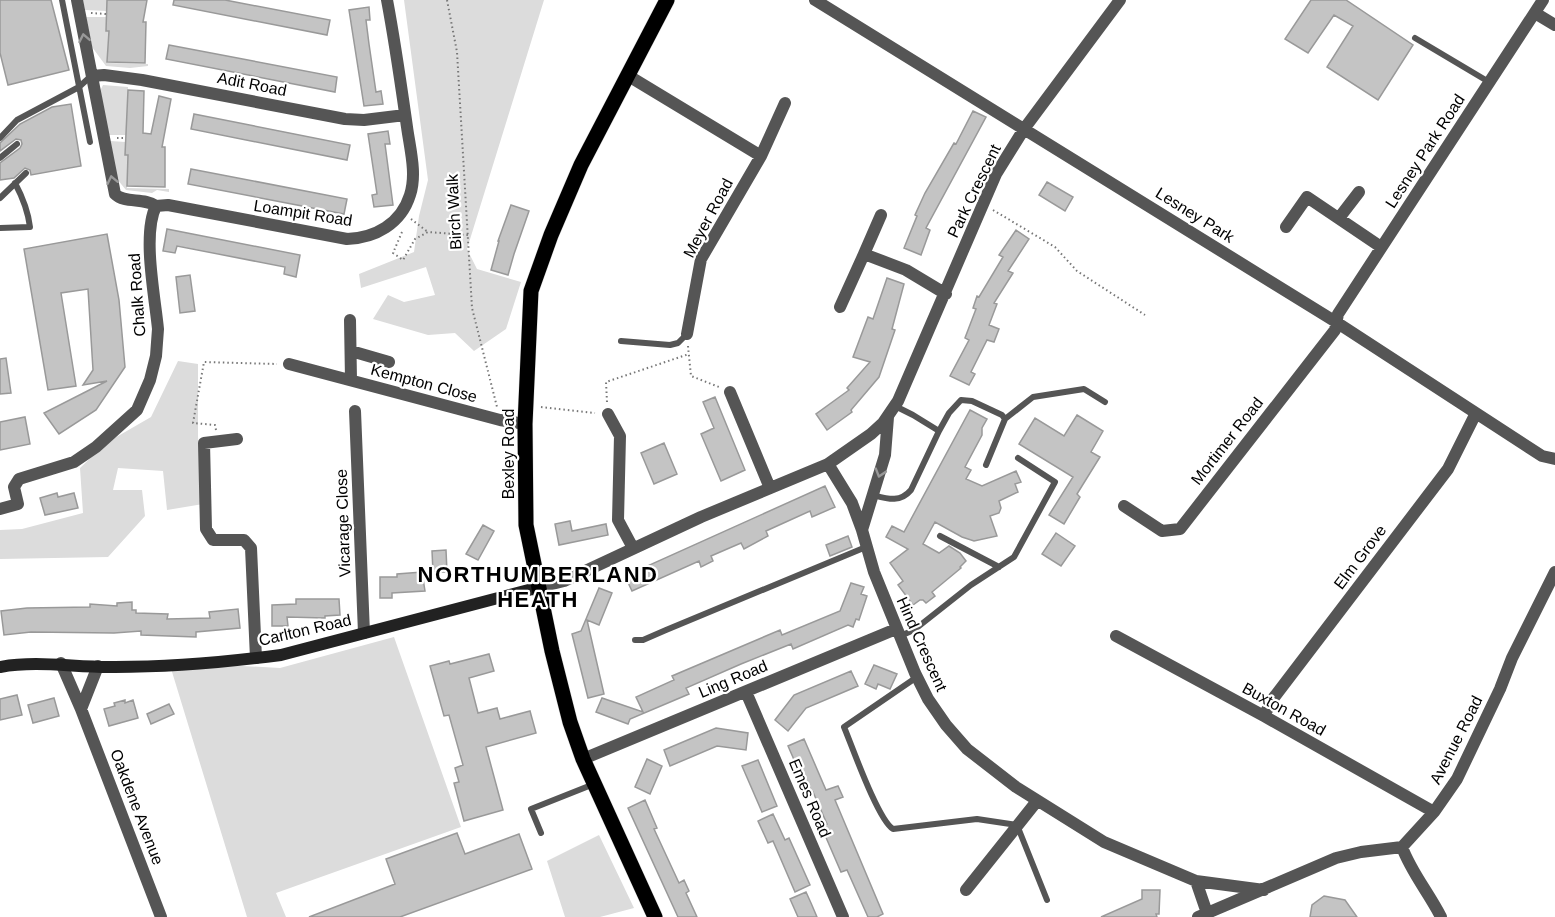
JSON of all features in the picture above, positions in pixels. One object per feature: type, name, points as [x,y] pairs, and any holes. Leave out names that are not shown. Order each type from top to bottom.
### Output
[{"type":"main road","name":"Bexley Road","points":[[655,917],[584,759],[570,722],[526,525],[525,424],[531,291],[581,165],[667,0]]},
{"type":"street","points":[[77,0],[92,76]]},
{"type":"street","name":"Loampit Road","points":[[92,76],[115,194],[120,198],[347,239],[370,236],[391,224],[402,212],[410,196],[413,173],[387,0]]},
{"type":"street","name":"Lesney Park","points":[[815,0],[832,4],[1024,129],[1336,322],[1542,456],[1555,459]]},
{"type":"street","name":"Park Crescent","points":[[862,530],[885,455],[892,411],[946,294],[996,174],[1024,129],[1120,0]]},
{"type":"street","name":"Lesney Park Road","points":[[1336,322],[1338,314],[1381,247],[1543,0]]},
{"type":"street","points":[[1535,13],[1555,25]]},
{"type":"street","name":"Adit Road","points":[[92,76],[104,75],[142,80],[345,119],[364,120],[405,115]]},
{"type":"street","points":[[627,75],[761,156]]},
{"type":"street","name":"Meyer Road","points":[[687,334],[701,260],[761,156],[785,103]]},
{"type":"street","points":[[1339,219],[1359,192]]},
{"type":"street","points":[[1286,227],[1307,197],[1381,247]]},
{"type":"street","name":"Chalk Road","points":[[0,508],[18,504],[14,487],[19,480],[74,462],[96,447],[137,410],[150,380],[158,342],[150,242],[150,223],[156,206]]},
{"type":"street","points":[[840,307],[881,215]]},
{"type":"street","points":[[864,254],[906,270],[946,294]]},
{"type":"street","name":"Kempton Close","points":[[350,320],[351,380]]},
{"type":"street","name":"Mortimer Road","points":[[1124,507],[1162,531],[1180,529],[1335,330],[1336,322]]},
{"type":"street","name":"Kempton Close","points":[[351,351],[389,362]]},
{"type":"street","name":"Kempton Close","points":[[289,364],[500,420],[525,424]]},
{"type":"street","points":[[730,392],[770,488]]},
{"type":"street","name":"Vicarage Close","points":[[355,411],[363,633]]},
{"type":"street","name":"Park Crescent","points":[[540,587],[564,581],[701,517],[828,464],[871,434],[892,411]]},
{"type":"street","name":"Elm Grove","points":[[1264,716],[1272,700],[1448,470],[1476,413]]},
{"type":"street","points":[[608,414],[620,436],[618,520],[633,548]]},
{"type":"street","points":[[237,439],[204,443],[206,529],[213,540],[244,540],[251,548],[256,658]]},
{"type":"street","name":"Hind Crescent","points":[[828,464],[852,504],[874,572],[917,677],[928,699],[946,725],[967,748],[1037,801],[1104,842],[1196,880],[1264,890]]},
{"type":"street","name":"Avenue Road","points":[[1402,847],[1434,812],[1457,779],[1500,689],[1512,658],[1555,572]]},
{"type":"street","name":"Carlton Road","points":[[0,667],[18,663],[98,666],[163,665],[281,655],[540,587]]},
{"type":"street","name":"Ling Road","points":[[584,759],[897,632]]},
{"type":"street","name":"Buxton Road","points":[[1116,636],[1434,812]]},
{"type":"street","name":"Oakdene Avenue","points":[[61,663],[161,917]]},
{"type":"street","points":[[81,709],[98,666]]},
{"type":"street","name":"Emes Road","points":[[747,692],[843,917]]},
{"type":"street","points":[[966,890],[1037,801]]},
{"type":"street","points":[[1196,880],[1202,915],[1336,858],[1361,852],[1402,847],[1408,863],[1441,917]]},
{"type":"lane","points":[[62,0],[90,142]]},
{"type":"lane","points":[[1415,38],[1490,83]]},
{"type":"lane","points":[[0,138],[17,120],[79,87],[92,76]]},
{"type":"lane","points":[[0,158],[17,144]]},
{"type":"lane","points":[[0,198],[26,174]]},
{"type":"lane","points":[[0,228],[30,227],[29,214],[15,183]]},
{"type":"lane","points":[[621,341],[670,345],[678,343],[687,334]]},
{"type":"lane","points":[[986,465],[1005,418],[1033,397],[1084,389],[1105,402]]},
{"type":"lane","points":[[873,495],[897,499],[906,496],[949,413],[961,400],[972,401],[1005,418]]},
{"type":"lane","points":[[892,411],[939,431]]},
{"type":"lane","points":[[897,632],[914,630],[971,585],[1014,557],[1055,482],[1018,458]]},
{"type":"lane","points":[[940,536],[999,567]]},
{"type":"lane","points":[[635,640],[666,630],[867,547]]},
{"type":"lane","points":[[917,677],[844,727],[874,799],[888,826],[893,829],[977,819],[1017,825],[1047,900]]},
{"type":"lane","points":[[542,833],[531,809],[595,784]]},
{"type":"path","name":"Birch Walk","points":[[447,0],[457,52],[472,308],[500,420]]},
{"type":"path","points":[[84,13],[106,14]]},
{"type":"path","points":[[982,204],[1055,247],[1077,272],[1144,315]]},
{"type":"path","points":[[402,212],[428,232]]},
{"type":"path","points":[[406,224],[393,250],[394,255],[403,260],[415,239],[428,232],[468,235]]},
{"type":"path","points":[[526,404],[555,410],[608,414],[606,382],[689,354],[691,376],[730,392]]},
{"type":"path","points":[[218,441],[215,425],[193,423],[204,362],[289,364]]},
{"type":"shaded area","points":[[83,0],[107,0],[107,11],[85,10]]},
{"type":"shaded area","points":[[404,0],[544,0],[467,249],[477,269],[521,282],[506,329],[474,351],[455,333],[428,335],[373,319],[388,295],[404,302],[435,295],[426,267],[361,288],[359,274],[414,252],[419,216],[428,180]]},
{"type":"shaded area","points":[[86,17],[106,17],[106,30],[109,31],[107,63],[148,64],[148,66],[130,68],[106,66],[92,47]]},
{"type":"shaded area","points":[[103,85],[128,87],[126,135],[108,135],[100,91]]},
{"type":"shaded area","points":[[110,141],[126,142],[127,188],[169,189],[169,192],[126,190],[117,179]]},
{"type":"shaded area","points":[[178,361],[198,364],[198,437],[203,504],[167,510],[163,471],[118,468],[113,490],[142,490],[145,516],[108,557],[0,559],[0,530],[22,529],[83,513],[80,468],[106,443],[151,417]]},
{"type":"shaded area","points":[[394,637],[461,827],[276,893],[286,917],[247,917],[169,662],[280,668]]},
{"type":"shaded area","points":[[599,835],[634,908],[600,917],[565,917],[547,861]]},
{"type":"building","points":[[0,0],[51,0],[69,70],[8,85],[0,53]]},
{"type":"building","points":[[107,0],[147,0],[143,22],[146,22],[145,63],[107,62],[109,31],[106,31]]},
{"type":"building","points":[[174,0],[225,0],[330,20],[327,35],[173,5]]},
{"type":"building","points":[[1311,0],[1346,0],[1413,45],[1378,100],[1327,67],[1353,26],[1334,15],[1308,53],[1285,39]]},
{"type":"building","points":[[369,7],[370,20],[366,20],[369,44],[376,92],[381,91],[383,104],[364,106],[349,10]]},
{"type":"building","points":[[169,45],[337,77],[335,92],[166,59]]},
{"type":"building","points":[[128,90],[144,91],[143,133],[151,134],[159,96],[171,99],[162,147],[165,147],[165,187],[127,186],[128,155],[125,155]]},
{"type":"building","points":[[71,104],[81,166],[31,175],[30,170],[25,168],[14,178],[0,180],[0,163],[22,144],[21,140],[16,139],[0,151],[0,143],[20,124],[52,107]]},
{"type":"building","points":[[973,111],[986,117],[926,228],[930,230],[921,255],[904,248],[925,193],[954,143],[956,144]]},
{"type":"building","points":[[194,114],[350,145],[347,160],[191,129]]},
{"type":"building","points":[[388,131],[390,144],[385,144],[393,205],[374,207],[372,195],[377,194],[368,134]]},
{"type":"building","points":[[191,169],[347,199],[344,214],[188,184]]},
{"type":"building","points":[[1047,182],[1073,197],[1065,211],[1039,195]]},
{"type":"building","points":[[511,205],[529,211],[508,275],[491,270],[498,241]]},
{"type":"building","points":[[167,229],[300,255],[296,277],[284,274],[285,267],[177,246],[175,253],[163,251]]},
{"type":"building","points":[[1016,230],[1029,239],[1008,271],[1013,273],[994,303],[997,304],[989,325],[999,329],[994,342],[987,340],[971,372],[975,374],[969,385],[950,376],[969,340],[965,338],[976,309],[973,308],[977,296],[979,297],[1003,257],[999,255]]},
{"type":"building","points":[[107,234],[119,300],[125,367],[96,410],[59,434],[44,413],[107,381],[83,385],[93,370],[88,289],[61,293],[76,386],[48,390],[24,249]]},
{"type":"building","points":[[190,275],[195,311],[180,313],[176,277]]},
{"type":"building","points":[[887,278],[904,284],[892,329],[895,330],[879,377],[851,410],[852,412],[827,430],[816,414],[849,390],[847,388],[870,362],[853,357],[868,317],[873,319]]},
{"type":"building","points":[[6,358],[11,393],[0,394],[0,359]]},
{"type":"building","points":[[715,397],[745,470],[721,481],[701,434],[714,428],[703,402]]},
{"type":"building","points":[[970,410],[987,419],[982,428],[982,435],[965,467],[971,470],[966,479],[982,486],[1016,471],[1021,482],[1015,484],[1018,492],[999,501],[1001,508],[999,513],[990,516],[997,536],[974,541],[935,522],[923,544],[939,553],[949,546],[960,553],[966,561],[961,568],[932,592],[935,596],[926,603],[920,600],[913,605],[898,585],[903,581],[890,563],[908,549],[886,537],[892,526],[904,532]]},
{"type":"building","points":[[1077,415],[1103,431],[1091,452],[1100,457],[1077,494],[1080,497],[1064,524],[1049,515],[1073,477],[1019,444],[1035,418],[1064,436]]},
{"type":"building","points":[[25,417],[30,444],[0,450],[0,422]]},
{"type":"building","points":[[664,443],[677,474],[654,484],[641,453]]},
{"type":"building","points":[[825,486],[835,507],[812,517],[810,511],[766,531],[768,536],[744,549],[741,543],[711,556],[713,561],[701,567],[699,561],[632,591],[625,576]]},
{"type":"building","points":[[57,493],[58,497],[74,493],[78,508],[45,515],[40,498]]},
{"type":"building","points":[[570,521],[572,531],[606,524],[608,535],[559,545],[555,524]]},
{"type":"building","points":[[483,525],[494,531],[478,560],[466,554]]},
{"type":"building","points":[[1056,533],[1075,546],[1061,566],[1042,554]]},
{"type":"building","points":[[848,536],[852,547],[830,556],[826,545]]},
{"type":"building","points":[[446,550],[447,572],[433,572],[432,551]]},
{"type":"building","points":[[422,572],[425,591],[392,593],[392,598],[380,598],[380,577],[397,577],[397,574]]},
{"type":"building","points":[[851,583],[864,587],[861,594],[867,596],[859,620],[856,619],[853,627],[848,625],[793,649],[791,644],[741,664],[686,688],[689,694],[630,719],[628,724],[596,712],[602,698],[643,712],[636,697],[674,680],[672,676],[780,630],[782,635],[840,611]]},
{"type":"building","points":[[599,588],[612,593],[599,625],[587,620],[604,694],[588,698],[572,634],[581,631]]},
{"type":"building","points":[[296,599],[339,599],[340,615],[325,616],[325,618],[287,617],[288,626],[272,626],[272,605],[296,604]]},
{"type":"building","points":[[132,602],[132,610],[136,610],[136,613],[168,614],[167,619],[210,618],[209,612],[238,609],[240,628],[196,632],[196,637],[141,635],[141,631],[31,632],[4,635],[1,611],[27,608],[90,607],[90,604],[117,606],[117,603]]},
{"type":"building","points":[[489,654],[494,671],[469,678],[478,713],[497,708],[500,719],[530,711],[536,733],[486,747],[503,810],[464,821],[454,783],[459,782],[455,768],[463,765],[449,715],[444,716],[430,666],[449,661],[450,664]]},
{"type":"building","points":[[874,665],[897,674],[890,689],[878,684],[876,689],[865,684]]},
{"type":"building","points":[[851,671],[858,686],[806,708],[788,731],[775,720],[794,695]]},
{"type":"building","points":[[17,695],[22,715],[0,720],[0,699]]},
{"type":"building","points":[[54,698],[59,716],[33,723],[28,705]]},
{"type":"building","points":[[125,700],[125,703],[133,700],[138,718],[109,726],[104,709]]},
{"type":"building","points":[[169,704],[174,714],[151,724],[147,714]]},
{"type":"building","points":[[716,728],[748,733],[746,750],[717,746],[670,766],[664,750]]},
{"type":"building","points":[[804,739],[826,790],[838,786],[843,797],[835,800],[883,914],[877,917],[868,917],[847,870],[841,872],[821,826],[827,824],[813,792],[809,794],[788,746]]},
{"type":"building","points":[[647,759],[662,766],[650,794],[635,787]]},
{"type":"building","points":[[758,760],[777,806],[762,812],[742,766]]},
{"type":"building","points":[[645,800],[657,828],[654,829],[679,883],[684,880],[689,891],[686,893],[697,917],[678,917],[628,808]]},
{"type":"building","points":[[773,814],[785,840],[789,838],[810,885],[795,892],[773,841],[768,843],[758,821]]},
{"type":"building","points":[[457,833],[465,854],[519,834],[532,869],[400,917],[309,917],[395,884],[386,859]]},
{"type":"building","points":[[1142,890],[1160,890],[1157,917],[1101,917],[1142,899]]},
{"type":"building","points":[[806,892],[817,917],[798,917],[790,899]]},
{"type":"building","points":[[1324,896],[1345,900],[1357,917],[1310,917],[1312,905]]},
{"type":"district","name":"NORTHUMBERLAND HEATH","points":[[538,586]]}]
